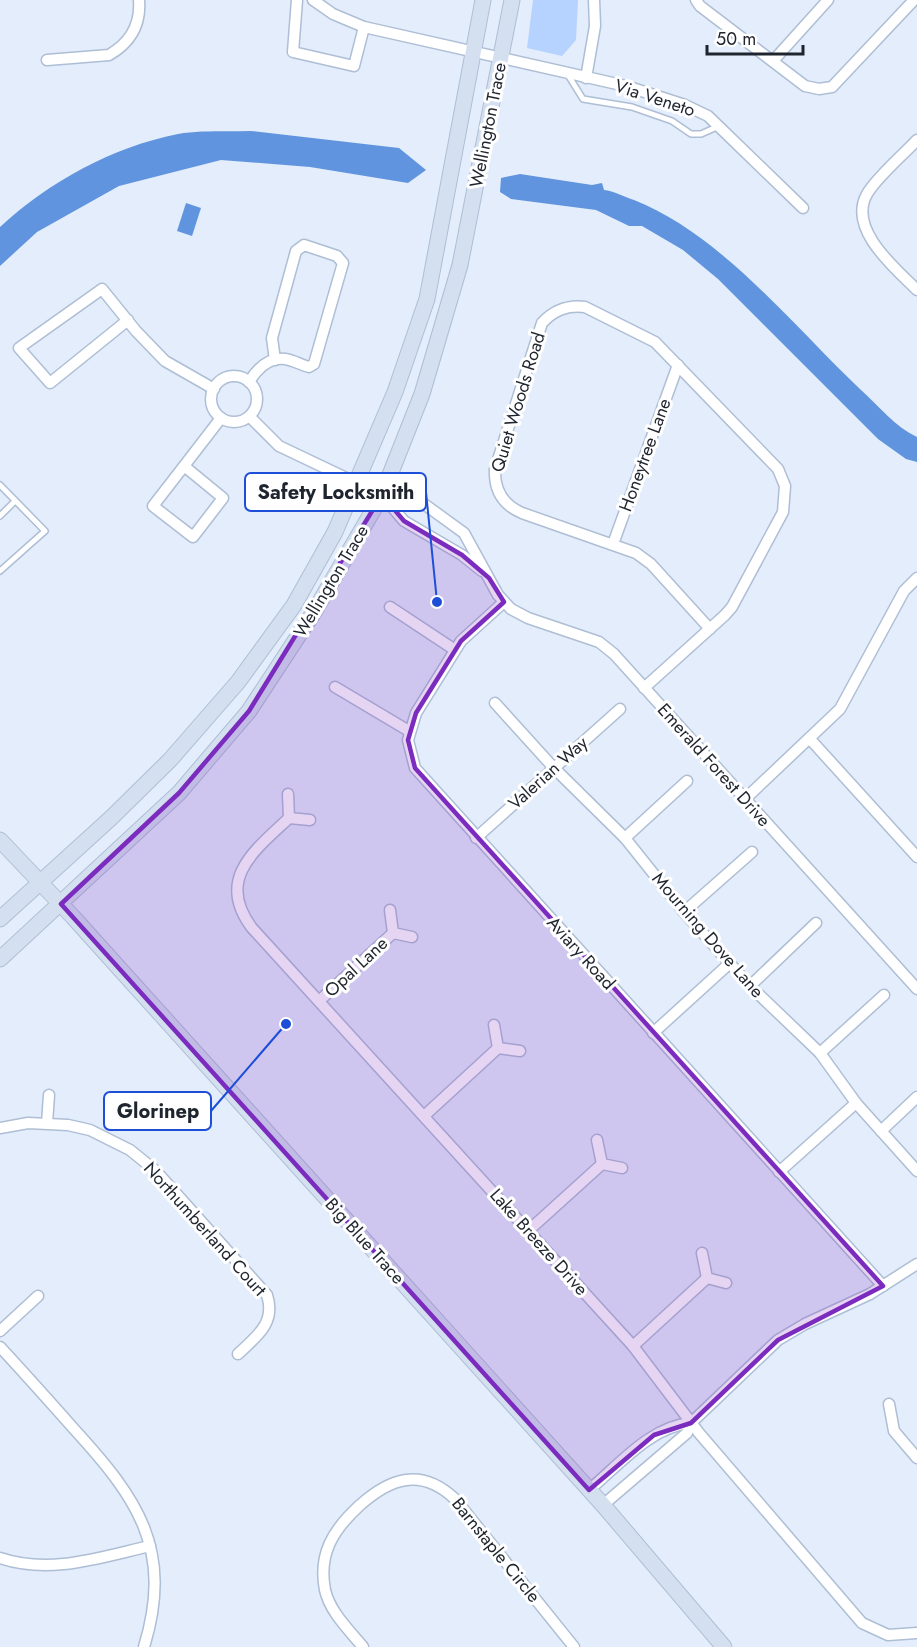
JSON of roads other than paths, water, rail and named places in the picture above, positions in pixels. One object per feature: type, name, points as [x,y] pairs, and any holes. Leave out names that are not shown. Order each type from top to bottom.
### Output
[{"type":"street","points":[[47,60],[109,55],[117,50],[135,29],[140,0]]},
{"type":"street","points":[[297,0],[293,52],[354,66],[364,27]]},
{"type":"street","name":"Via Veneto","points":[[313,0],[333,14],[364,27],[501,57],[660,96],[708,116],[803,208]]},
{"type":"street","name":"Wellington Trace","points":[[0,919],[170,760],[238,682],[294,605],[334,532],[395,392],[427,299],[483,0]]},
{"type":"street","name":"Wellington Trace","points":[[0,959],[179,793],[249,711],[314,612],[382,495],[422,394],[460,265],[512,0]]},
{"type":"street","points":[[586,78],[595,26],[594,0]]},
{"type":"street","points":[[696,0],[805,86],[819,90],[832,87],[914,0]]},
{"type":"street","points":[[773,61],[828,0]]},
{"type":"street","points":[[917,140],[867,195],[863,208],[869,236],[876,249],[917,290]]},
{"type":"street","points":[[249,382],[258,367],[275,360],[285,358],[309,367],[314,364],[343,263],[337,256],[304,245],[296,251],[272,338],[275,360]]},
{"type":"street","points":[[128,320],[50,383],[19,348],[102,289],[165,361],[213,389]]},
{"type":"street","name":"Quiet Woods Road","points":[[644,688],[710,629],[732,607],[783,512],[785,486],[778,469],[655,342],[585,307],[566,307],[556,311],[542,323],[495,469],[496,488],[506,504],[514,510],[613,544],[644,558],[710,629]]},
{"type":"street","name":"Honeytree Lane","points":[[613,544],[678,365]]},
{"type":"street","points":[[230,377],[249,382],[254,388],[257,403],[250,417],[236,422],[221,418],[211,402],[213,389],[230,377]]},
{"type":"street","name":"Emerald Forest Drive","points":[[250,417],[279,446],[382,495],[404,521],[462,555],[489,578]]},
{"type":"street","points":[[184,466],[223,498],[193,537],[153,506],[221,418]]},
{"type":"street","name":"Emerald Forest Drive","points":[[382,495],[413,496],[464,532],[504,602],[520,614],[599,642],[614,654],[917,989]]},
{"type":"street","points":[[745,799],[810,740],[840,709],[904,591],[917,578]]},
{"type":"street","points":[[335,687],[409,731],[416,713],[455,650],[504,602]]},
{"type":"street","points":[[390,607],[455,650]]},
{"type":"street","name":"Mourning Dove Lane","points":[[495,703],[553,767],[625,838],[684,912],[750,986],[820,1053],[856,1103],[917,1171]]},
{"type":"street","name":"Valerian Way","points":[[476,838],[620,709]]},
{"type":"street","name":"Aviary Road","points":[[409,731],[409,750],[415,768],[883,1286]]},
{"type":"street","points":[[810,740],[917,857]]},
{"type":"street","points":[[625,838],[687,781]]},
{"type":"street","points":[[288,794],[289,818],[310,820]]},
{"type":"street","name":"Lake Breeze Drive","points":[[289,818],[255,849],[244,864],[238,882],[238,902],[252,928],[633,1346],[691,1423],[862,1623],[888,1635],[917,1633]]},
{"type":"street","name":"Big Blue Trace","points":[[0,840],[61,904],[603,1505],[724,1647]]},
{"type":"street","points":[[684,912],[752,852]]},
{"type":"street","points":[[390,910],[393,933],[412,937]]},
{"type":"street","points":[[750,986],[816,923]]},
{"type":"street","name":"Opal Lane","points":[[318,1001],[393,933]]},
{"type":"street","points":[[653,1033],[730,963]]},
{"type":"street","points":[[820,1053],[884,995]]},
{"type":"street","points":[[494,1025],[498,1048]]},
{"type":"street","points":[[424,1116],[498,1048]]},
{"type":"street","points":[[498,1048],[520,1051]]},
{"type":"street","points":[[47,1123],[49,1095]]},
{"type":"street","points":[[881,1131],[917,1097]]},
{"type":"street","points":[[779,1172],[856,1103]]},
{"type":"street","name":"Northumberland Court","points":[[0,1128],[47,1123],[90,1130],[120,1144],[147,1163],[262,1288],[270,1304],[267,1324],[238,1354]]},
{"type":"street","points":[[597,1140],[602,1164]]},
{"type":"street","points":[[528,1231],[602,1164]]},
{"type":"street","points":[[602,1164],[622,1168]]},
{"type":"street","points":[[702,1253],[707,1278]]},
{"type":"street","points":[[603,1505],[687,1433],[691,1423],[778,1340],[883,1286],[917,1264]]},
{"type":"street","points":[[633,1346],[707,1278]]},
{"type":"street","points":[[707,1278],[726,1283]]},
{"type":"street","points":[[0,1331],[38,1296]]},
{"type":"street","points":[[0,1347],[122,1484],[144,1525],[150,1546],[154,1582],[153,1605],[144,1647]]},
{"type":"street","points":[[889,1404],[894,1431],[917,1458]]},
{"type":"street","points":[[589,1490],[654,1435],[675,1424],[691,1423]]},
{"type":"street","name":"Barnstaple Circle","points":[[363,1647],[329,1600],[323,1573],[325,1555],[339,1525],[372,1494],[388,1484],[407,1479],[430,1482],[455,1499],[574,1647]]},
{"type":"street","points":[[0,1558],[28,1565],[51,1566],[72,1564],[150,1546]]},
{"type":"lane","points":[[568,74],[583,99],[632,107],[672,121],[691,134],[701,134],[719,126]]},
{"type":"lane","points":[[0,485],[14,502],[45,531],[0,571]]},
{"type":"lane","points":[[0,516],[14,502]]},
{"type":"water","points":[[251,131],[399,148],[426,170],[408,183],[310,167],[221,160],[119,186],[37,232],[0,266],[0,227],[39,195],[83,168],[129,148],[178,134]]},
{"type":"water","points":[[520,174],[592,185],[602,183],[604,190],[634,200],[666,215],[697,235],[755,284],[888,416],[917,437],[917,462],[906,459],[878,439],[718,279],[683,250],[642,226],[629,226],[596,210],[511,199],[500,192],[501,178]]},
{"type":"water","points":[[186,203],[201,208],[192,236],[177,231]]},
{"type":"place","name":"Safety Locksmith","points":[[437,602]]},
{"type":"place","name":"Glorinep","points":[[286,1024]]}]
